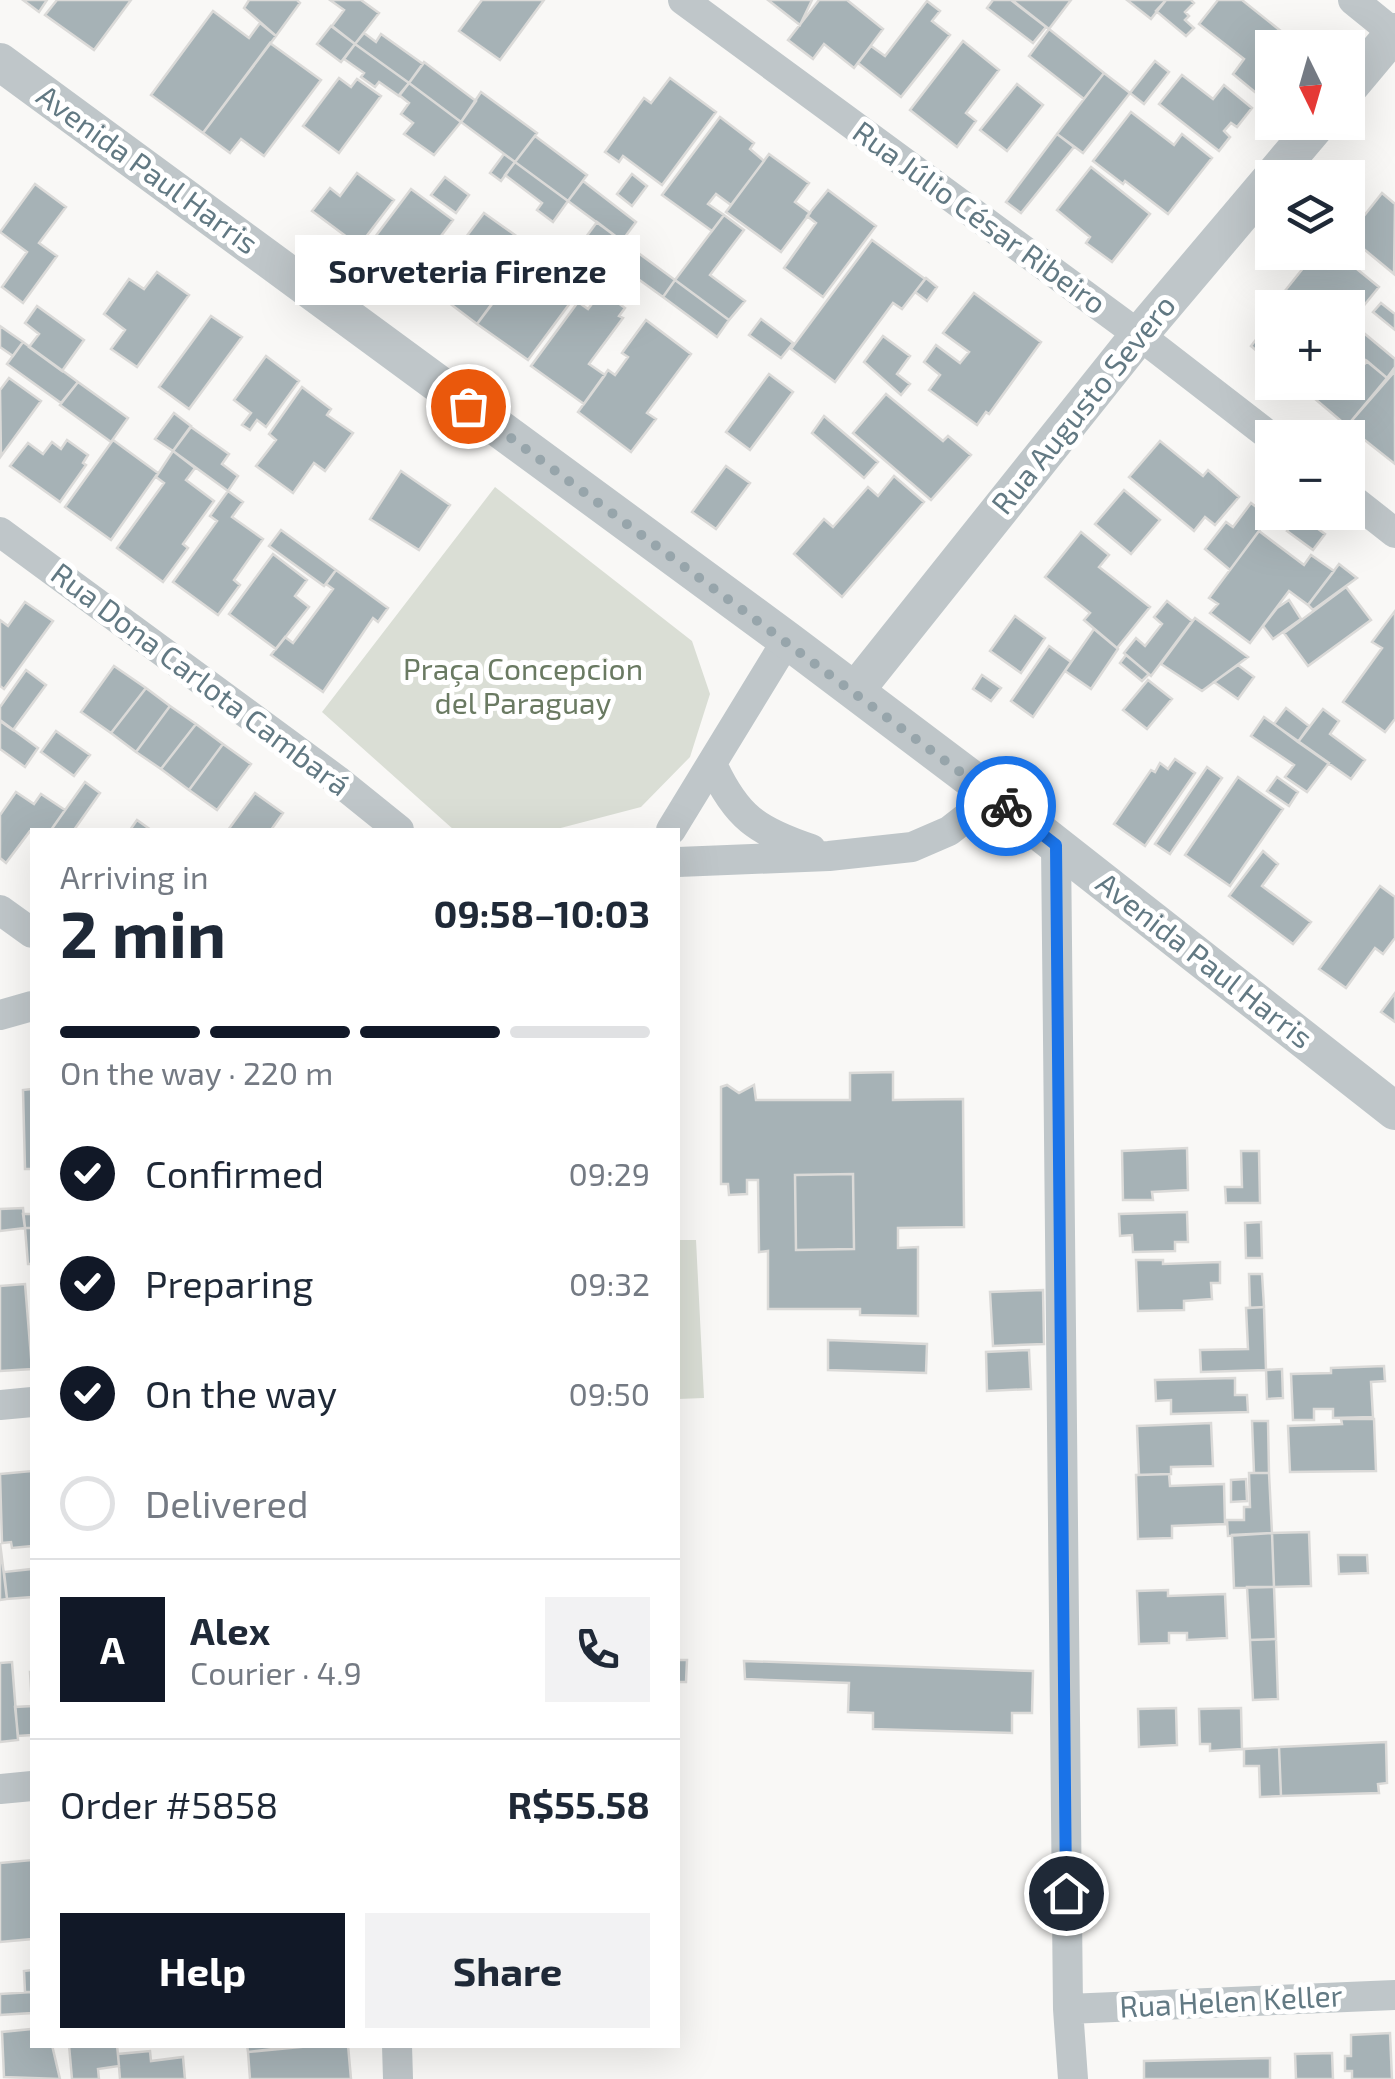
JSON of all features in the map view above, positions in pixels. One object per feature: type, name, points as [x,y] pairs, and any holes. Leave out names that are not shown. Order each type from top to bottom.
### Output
[{"type":"street","name":"Rua Júlio César Ribeiro","points":[[683,0],[1255,425]]},
{"type":"street","points":[[1353,0],[1395,33],[1365,68]]},
{"type":"street","name":"Avenida Paul Harris","points":[[0,62],[855,691],[1395,1111]]},
{"type":"street","name":"Rua Augusto Severo","points":[[855,691],[1139,335],[1304,140]]},
{"type":"street","points":[[1365,509],[1395,533]]},
{"type":"street","name":"Rua Dona Carlota Cambará","points":[[0,532],[396,828]]},
{"type":"street","points":[[673,828],[787,640]]},
{"type":"street","points":[[712,764],[726,796],[745,818],[774,836],[829,856]]},
{"type":"street","points":[[680,862],[829,856],[912,847],[950,831],[994,796]]},
{"type":"street","points":[[1056,845],[1068,2009],[1073,2079]]},
{"type":"street","points":[[0,910],[30,932]]},
{"type":"street","points":[[0,1014],[30,1006]]},
{"type":"street","points":[[0,1404],[30,1402]]},
{"type":"street","points":[[0,1788],[30,1786]]},
{"type":"street","name":"Rua Helen Keller","points":[[1068,2009],[1395,1994]]},
{"type":"street","points":[[397,2048],[398,2079]]},
{"type":"green space","name":"Praça Concepcion del Paraguay","points":[[495,487],[692,641],[710,694],[690,757],[641,807],[561,828],[452,828],[322,712]]},
{"type":"green space","points":[[680,1240],[696,1240],[704,1398],[680,1399]]},
{"type":"building","points":[[23,0],[47,0],[39,12]]},
{"type":"building","points":[[57,0],[131,0],[94,50],[45,15]]},
{"type":"building","points":[[249,0],[300,3],[276,36],[244,8]]},
{"type":"building","points":[[330,0],[361,0],[379,13],[355,44],[332,26],[344,10]]},
{"type":"building","points":[[482,0],[544,0],[500,60],[459,31]]},
{"type":"building","points":[[768,0],[812,0],[800,25]]},
{"type":"building","points":[[819,0],[847,0],[883,29],[854,68],[824,44],[813,59],[788,40]]},
{"type":"building","points":[[993,0],[1011,0],[1046,27],[1033,43],[987,8]]},
{"type":"building","points":[[1012,0],[1071,0],[1049,29]]},
{"type":"building","points":[[1127,0],[1166,0],[1151,19]]},
{"type":"building","points":[[1166,0],[1194,3],[1185,12],[1189,16],[1185,20],[1194,28],[1186,36],[1156,11]]},
{"type":"building","points":[[1218,0],[1242,0],[1280,30],[1255,30],[1255,92],[1233,74],[1244,59],[1199,24]]},
{"type":"building","points":[[927,1],[940,11],[932,21],[950,35],[901,97],[858,63],[871,46],[885,56]]},
{"type":"building","points":[[213,11],[249,38],[260,23],[276,36],[203,133],[151,95]]},
{"type":"building","points":[[331,26],[355,44],[341,62],[317,44]]},
{"type":"building","points":[[1049,29],[1104,73],[1084,99],[1029,56]]},
{"type":"building","points":[[364,33],[376,42],[381,34],[423,64],[409,83],[355,44]]},
{"type":"building","points":[[963,41],[999,70],[966,113],[976,121],[957,147],[910,110]]},
{"type":"building","points":[[270,43],[321,80],[264,156],[241,139],[230,153],[203,133]]},
{"type":"building","points":[[355,44],[409,83],[399,96],[379,82],[375,87],[361,77],[364,73],[344,59]]},
{"type":"building","points":[[1155,61],[1169,72],[1144,104],[1130,93]]},
{"type":"building","points":[[424,62],[476,101],[461,122],[409,83]]},
{"type":"building","points":[[1104,73],[1130,93],[1083,153],[1057,134]]},
{"type":"building","points":[[1182,75],[1213,99],[1224,85],[1252,108],[1237,127],[1231,123],[1224,131],[1230,137],[1219,151],[1159,104]]},
{"type":"building","points":[[339,78],[351,87],[357,79],[381,96],[339,153],[303,126]]},
{"type":"building","points":[[670,78],[716,112],[662,185],[623,156],[619,162],[605,152],[644,98],[651,103]]},
{"type":"building","points":[[409,83],[461,122],[434,155],[404,134],[413,123],[401,114],[409,103],[399,95]]},
{"type":"building","points":[[1017,84],[1043,105],[1007,151],[980,130]]},
{"type":"building","points":[[481,92],[537,133],[515,162],[461,122]]},
{"type":"building","points":[[1131,112],[1174,145],[1182,134],[1212,158],[1168,214],[1093,161]]},
{"type":"building","points":[[720,117],[754,143],[750,149],[764,161],[731,205],[716,194],[708,204],[724,215],[712,231],[662,195]]},
{"type":"building","points":[[1057,134],[1074,147],[1021,213],[1006,202]]},
{"type":"building","points":[[535,136],[587,175],[568,201],[515,162]]},
{"type":"building","points":[[504,154],[515,162],[501,181],[490,173]]},
{"type":"building","points":[[769,154],[809,183],[795,202],[810,213],[781,252],[726,212]]},
{"type":"building","points":[[515,162],[568,201],[553,222],[537,210],[542,203],[505,175]]},
{"type":"building","points":[[1091,167],[1150,214],[1112,262],[1086,243],[1090,237],[1057,210]]},
{"type":"building","points":[[357,173],[394,200],[359,246],[312,211],[330,188],[340,196]]},
{"type":"building","points":[[632,174],[647,186],[632,206],[617,194]]},
{"type":"building","points":[[445,177],[469,195],[456,213],[431,195]]},
{"type":"building","points":[[583,181],[636,222],[622,241],[568,201]]},
{"type":"building","points":[[35,184],[66,207],[39,243],[57,256],[23,303],[2,287],[27,252],[0,232]]},
{"type":"building","points":[[411,189],[453,220],[411,276],[369,245]]},
{"type":"building","points":[[828,190],[876,226],[823,297],[784,268],[816,223],[807,216]]},
{"type":"building","points":[[1382,193],[1395,204],[1394,274],[1365,250],[1365,214]]},
{"type":"building","points":[[484,213],[522,240],[487,287],[499,294],[477,324],[424,284],[443,258],[448,261]]},
{"type":"building","points":[[724,215],[744,230],[710,275],[745,301],[729,320],[675,280]]},
{"type":"building","points":[[597,222],[622,241],[608,260],[583,241]]},
{"type":"building","points":[[872,240],[925,279],[902,309],[893,303],[835,382],[791,349]]},
{"type":"building","points":[[622,241],[675,280],[663,297],[609,258]]},
{"type":"building","points":[[534,264],[576,295],[528,360],[477,324],[508,283],[516,289]]},
{"type":"building","points":[[1302,270],[1358,270],[1379,287],[1365,304],[1365,290],[1286,290]]},
{"type":"building","points":[[157,272],[189,295],[137,367],[111,349],[125,330],[104,314],[129,279],[144,289]]},
{"type":"building","points":[[926,278],[937,287],[927,301],[915,292]]},
{"type":"building","points":[[675,280],[729,320],[717,337],[663,297]]},
{"type":"building","points":[[602,291],[625,308],[619,316],[623,318],[589,364],[605,375],[584,404],[531,366],[578,302],[588,309]]},
{"type":"building","points":[[974,293],[1041,342],[977,425],[929,390],[940,375],[924,362],[936,345],[960,363],[969,352],[943,333]]},
{"type":"building","points":[[1381,303],[1395,314],[1395,330],[1373,312]]},
{"type":"building","points":[[37,306],[84,340],[62,371],[29,347],[39,334],[25,323]]},
{"type":"building","points":[[211,316],[242,337],[189,409],[159,387]]},
{"type":"building","points":[[761,319],[793,343],[781,358],[749,335]]},
{"type":"building","points":[[646,320],[691,354],[647,413],[656,419],[631,452],[578,412],[608,370],[615,375],[628,357],[622,353]]},
{"type":"building","points":[[0,326],[23,342],[13,356],[0,347]]},
{"type":"building","points":[[1365,334],[1395,359],[1395,367],[1387,378],[1365,360]]},
{"type":"building","points":[[883,336],[910,356],[897,374],[910,384],[901,395],[864,362]]},
{"type":"building","points":[[23,342],[78,382],[61,403],[7,364]]},
{"type":"building","points":[[266,356],[299,381],[266,427],[257,420],[250,430],[242,425],[251,413],[234,400]]},
{"type":"building","points":[[1367,361],[1387,378],[1352,420],[1340,420],[1316,400],[1365,400]]},
{"type":"building","points":[[1395,371],[1395,464],[1365,440],[1365,420],[1352,420]]},
{"type":"building","points":[[769,374],[793,392],[750,450],[726,432]]},
{"type":"building","points":[[9,378],[41,401],[1,456],[0,390]]},
{"type":"building","points":[[78,382],[128,418],[111,442],[60,405]]},
{"type":"building","points":[[302,387],[331,409],[327,415],[353,433],[325,471],[314,463],[293,493],[256,466],[276,440],[269,434]]},
{"type":"building","points":[[886,394],[943,441],[948,436],[971,455],[931,500],[853,433]]},
{"type":"building","points":[[174,413],[191,426],[173,451],[155,439]]},
{"type":"building","points":[[824,416],[878,462],[864,478],[812,433]]},
{"type":"building","points":[[191,427],[229,454],[222,464],[238,476],[228,491],[173,451]]},
{"type":"building","points":[[67,440],[88,455],[83,463],[86,465],[60,502],[10,466],[28,443],[43,454],[52,442],[61,449]]},
{"type":"building","points":[[113,440],[158,473],[111,540],[65,507]]},
{"type":"building","points":[[1160,441],[1203,476],[1208,470],[1239,497],[1215,525],[1205,517],[1194,531],[1129,477]]},
{"type":"building","points":[[173,451],[195,468],[186,480],[214,501],[183,544],[188,548],[163,582],[117,548],[164,483],[156,477]]},
{"type":"building","points":[[726,466],[750,483],[716,529],[692,512]]},
{"type":"building","points":[[401,471],[450,505],[419,550],[370,519]]},
{"type":"building","points":[[894,476],[924,502],[842,597],[794,554],[824,519],[833,527],[868,487],[878,496]]},
{"type":"building","points":[[1124,490],[1160,520],[1131,554],[1095,524]]},
{"type":"building","points":[[228,491],[243,502],[232,517],[263,539],[234,580],[240,585],[218,615],[173,582],[217,521],[210,516]]},
{"type":"building","points":[[1251,503],[1255,506],[1255,530],[1260,530],[1230,570],[1205,549],[1226,522],[1233,527]]},
{"type":"building","points":[[281,530],[336,570],[324,586],[269,546]]},
{"type":"building","points":[[1320,530],[1325,534],[1313,550],[1287,531]]},
{"type":"building","points":[[1259,531],[1304,565],[1311,555],[1334,571],[1308,605],[1289,591],[1250,643],[1210,613],[1218,604],[1209,598]]},
{"type":"building","points":[[1081,532],[1109,555],[1099,567],[1150,607],[1117,648],[1084,620],[1090,613],[1045,577]]},
{"type":"building","points":[[273,554],[307,580],[295,596],[309,607],[276,649],[229,614]]},
{"type":"building","points":[[1339,564],[1357,578],[1313,610],[1308,605]]},
{"type":"building","points":[[336,570],[388,608],[378,622],[373,618],[323,692],[271,655],[285,637],[293,643],[333,589],[326,584]]},
{"type":"building","points":[[1346,587],[1371,620],[1308,666],[1284,633]]},
{"type":"building","points":[[1289,600],[1301,619],[1273,639],[1263,626]]},
{"type":"building","points":[[1167,601],[1192,621],[1151,676],[1124,653],[1136,638],[1145,646],[1162,624],[1154,617]]},
{"type":"building","points":[[25,602],[53,621],[4,689],[0,686],[0,620],[8,626]]},
{"type":"building","points":[[1395,611],[1395,719],[1385,732],[1343,702],[1382,648],[1372,642]]},
{"type":"building","points":[[1015,616],[1045,638],[1021,673],[990,651]]},
{"type":"building","points":[[1195,618],[1248,657],[1202,691],[1161,664]]},
{"type":"building","points":[[1094,629],[1118,649],[1091,689],[1065,671]]},
{"type":"building","points":[[1049,646],[1071,662],[1033,717],[1011,701]]},
{"type":"building","points":[[1126,655],[1149,674],[1142,681],[1120,663]]},
{"type":"building","points":[[1238,665],[1254,677],[1238,699],[1214,682]]},
{"type":"building","points":[[114,666],[146,688],[111,733],[81,712]]},
{"type":"building","points":[[26,670],[46,685],[13,730],[0,721],[0,707]]},
{"type":"building","points":[[982,675],[1001,688],[991,701],[973,689]]},
{"type":"building","points":[[1148,680],[1172,699],[1147,729],[1123,710]]},
{"type":"building","points":[[146,688],[170,706],[136,752],[111,733]]},
{"type":"building","points":[[170,706],[196,724],[161,769],[136,752]]},
{"type":"building","points":[[1286,708],[1309,726],[1298,742],[1274,724]]},
{"type":"building","points":[[1323,709],[1339,721],[1330,734],[1365,760],[1351,779],[1298,742]]},
{"type":"building","points":[[1264,717],[1329,763],[1307,792],[1285,777],[1294,765],[1251,736]]},
{"type":"building","points":[[0,720],[38,748],[25,767],[0,749]]},
{"type":"building","points":[[196,724],[223,744],[189,790],[161,769]]},
{"type":"building","points":[[56,731],[90,755],[74,776],[41,752]]},
{"type":"building","points":[[223,744],[251,764],[217,810],[189,790]]},
{"type":"building","points":[[1175,759],[1195,773],[1145,846],[1114,824],[1151,770],[1155,772],[1160,763],[1168,769]]},
{"type":"building","points":[[1207,767],[1222,778],[1170,854],[1155,844]]},
{"type":"building","points":[[1238,777],[1283,809],[1230,886],[1185,855]]},
{"type":"building","points":[[1277,777],[1298,792],[1289,806],[1267,791]]},
{"type":"building","points":[[85,782],[100,793],[75,828],[52,828]]},
{"type":"building","points":[[16,792],[34,804],[41,794],[65,810],[52,828],[30,828],[6,863],[0,858],[0,815]]},
{"type":"building","points":[[255,793],[283,813],[272,828],[229,828]]},
{"type":"building","points":[[137,820],[148,828],[131,828]]},
{"type":"building","points":[[1263,851],[1278,864],[1262,886],[1311,922],[1293,944],[1229,896]]},
{"type":"building","points":[[1380,886],[1395,897],[1395,938],[1383,954],[1375,948],[1346,988],[1319,969]]},
{"type":"building","points":[[1395,993],[1395,1022],[1381,1012]]},
{"type":"building","points":[[893,1072],[893,1100],[963,1099],[964,1227],[898,1228],[898,1248],[918,1247],[918,1316],[860,1315],[860,1309],[768,1309],[768,1251],[759,1252],[758,1180],[747,1180],[747,1194],[729,1195],[728,1184],[721,1184],[721,1087],[727,1085],[739,1093],[754,1085],[756,1100],[850,1100],[850,1073]]},
{"type":"building","points":[[30,1089],[30,1169],[25,1169],[23,1090]]},
{"type":"building","points":[[1187,1148],[1188,1190],[1152,1192],[1153,1200],[1123,1200],[1122,1151]]},
{"type":"building","points":[[1241,1151],[1259,1151],[1260,1203],[1226,1203],[1225,1187],[1242,1187]]},
{"type":"building","points":[[853,1174],[854,1249],[796,1250],[795,1175]]},
{"type":"building","points":[[23,1208],[25,1228],[0,1231],[0,1209]]},
{"type":"building","points":[[1187,1212],[1188,1242],[1175,1242],[1175,1251],[1133,1252],[1132,1235],[1120,1236],[1119,1214]]},
{"type":"building","points":[[23,1214],[30,1214],[30,1228],[25,1228]]},
{"type":"building","points":[[1261,1222],[1262,1258],[1246,1258],[1245,1223]]},
{"type":"building","points":[[25,1228],[30,1228],[28,1264]]},
{"type":"building","points":[[1136,1260],[1163,1260],[1163,1264],[1220,1262],[1220,1283],[1211,1283],[1212,1299],[1184,1301],[1184,1310],[1138,1311]]},
{"type":"building","points":[[1249,1274],[1262,1274],[1264,1307],[1250,1308]]},
{"type":"building","points":[[25,1284],[30,1369],[0,1371],[0,1286]]},
{"type":"building","points":[[1043,1290],[1044,1344],[993,1346],[990,1292]]},
{"type":"building","points":[[1264,1307],[1266,1370],[1201,1372],[1200,1350],[1248,1349],[1246,1308]]},
{"type":"building","points":[[828,1340],[927,1344],[926,1373],[828,1370]]},
{"type":"building","points":[[1029,1350],[1031,1389],[987,1391],[986,1352]]},
{"type":"building","points":[[1384,1366],[1385,1381],[1371,1382],[1373,1417],[1333,1418],[1333,1409],[1314,1409],[1314,1420],[1293,1420],[1291,1374]]},
{"type":"building","points":[[1282,1369],[1283,1398],[1267,1399],[1266,1370]]},
{"type":"building","points":[[1235,1378],[1235,1395],[1247,1395],[1248,1412],[1171,1414],[1171,1400],[1156,1401],[1155,1380]]},
{"type":"building","points":[[1341,1419],[1374,1419],[1376,1471],[1290,1472],[1288,1426],[1342,1424]]},
{"type":"building","points":[[1252,1421],[1268,1421],[1269,1473],[1254,1473]]},
{"type":"building","points":[[1211,1423],[1213,1466],[1171,1467],[1171,1474],[1139,1475],[1137,1426]]},
{"type":"building","points":[[30,1471],[30,1546],[12,1548],[11,1542],[2,1543],[0,1474]]},
{"type":"building","points":[[1249,1473],[1269,1473],[1272,1533],[1228,1536],[1227,1520],[1244,1520],[1244,1507],[1250,1507]]},
{"type":"building","points":[[1169,1474],[1170,1486],[1224,1484],[1225,1524],[1172,1526],[1172,1538],[1138,1539],[1136,1475]]},
{"type":"building","points":[[1246,1479],[1247,1501],[1231,1502],[1231,1480]]},
{"type":"building","points":[[1309,1532],[1311,1586],[1274,1587],[1272,1533]]},
{"type":"building","points":[[1272,1533],[1274,1587],[1234,1588],[1232,1535]]},
{"type":"building","points":[[0,1543],[7,1599],[0,1600]]},
{"type":"building","points":[[1338,1555],[1367,1555],[1368,1573],[1339,1574]]},
{"type":"building","points":[[30,1569],[30,1597],[7,1599],[4,1572]]},
{"type":"building","points":[[1247,1587],[1274,1587],[1276,1639],[1250,1640]]},
{"type":"building","points":[[1168,1590],[1168,1596],[1225,1594],[1227,1638],[1187,1640],[1187,1633],[1169,1633],[1169,1643],[1139,1644],[1137,1591]]},
{"type":"building","points":[[1276,1639],[1278,1699],[1253,1700],[1250,1640]]},
{"type":"building","points":[[680,1660],[687,1660],[686,1682],[680,1682]]},
{"type":"building","points":[[744,1661],[1033,1671],[1032,1713],[1012,1713],[1012,1733],[873,1729],[873,1713],[848,1712],[849,1683],[745,1679]]},
{"type":"building","points":[[12,1662],[18,1740],[0,1742],[0,1663]]},
{"type":"building","points":[[30,1706],[30,1735],[18,1736],[15,1707]]},
{"type":"building","points":[[1176,1708],[1177,1745],[1139,1747],[1138,1709]]},
{"type":"building","points":[[1241,1708],[1242,1749],[1210,1751],[1210,1744],[1200,1744],[1199,1709]]},
{"type":"building","points":[[1386,1742],[1387,1783],[1378,1784],[1379,1793],[1281,1796],[1279,1747]]},
{"type":"building","points":[[1279,1747],[1281,1796],[1260,1797],[1259,1766],[1244,1766],[1244,1749]]},
{"type":"building","points":[[30,1860],[30,1939],[0,1942],[0,1863]]},
{"type":"building","points":[[30,1970],[30,1992],[25,1992],[24,1971]]},
{"type":"building","points":[[30,1992],[30,2013],[0,2015],[0,1994]]},
{"type":"building","points":[[30,2029],[30,2048],[53,2048],[60,2079],[4,2077],[2,2032]]},
{"type":"building","points":[[1390,2033],[1392,2079],[1352,2079],[1352,2071],[1345,2071],[1345,2056],[1351,2056],[1351,2035]]},
{"type":"building","points":[[69,2048],[117,2048],[119,2066],[98,2069],[99,2079],[72,2079]]},
{"type":"building","points":[[247,2048],[281,2048],[248,2052]]},
{"type":"building","points":[[348,2048],[351,2079],[250,2079],[248,2052]]},
{"type":"building","points":[[150,2051],[151,2061],[183,2057],[185,2079],[120,2079],[118,2054]]},
{"type":"building","points":[[1332,2053],[1333,2079],[1296,2079],[1295,2054]]},
{"type":"building","points":[[1270,2058],[1270,2079],[1144,2079],[1144,2061]]},
{"type":"way so far","points":[[468,406],[1006,806]]},
{"type":"place","name":"Sorveteria Firenze","points":[[468,406]]},
{"type":"route","points":[[1006,806],[1056,845],[1066,1893]]}]
